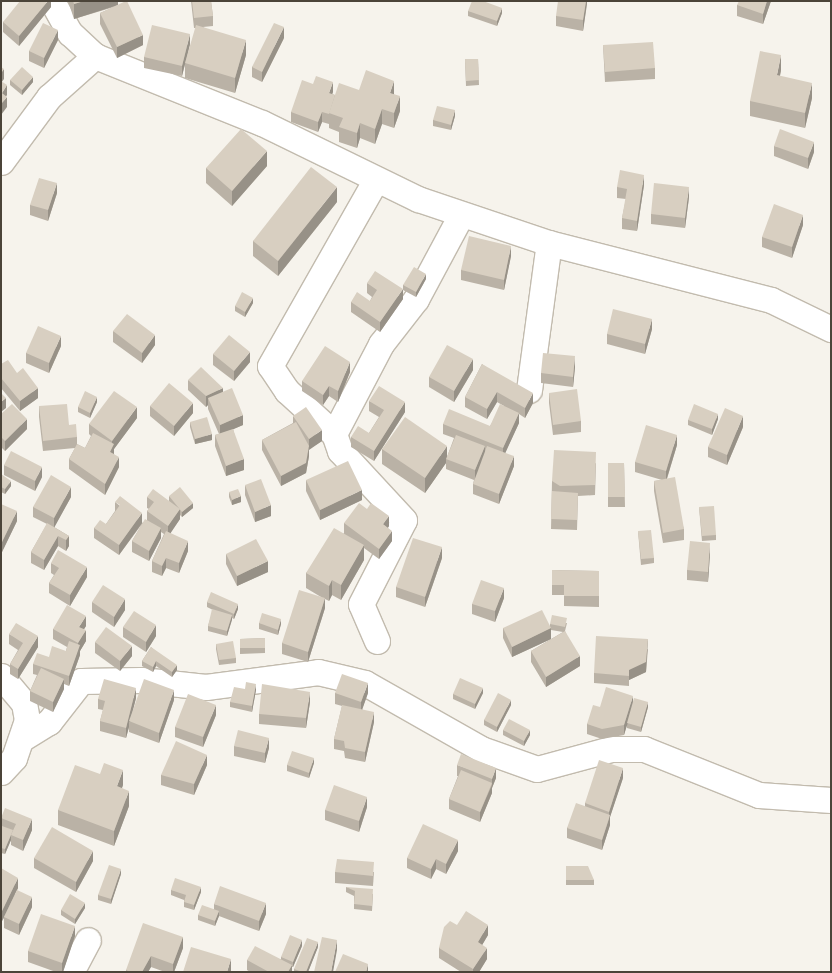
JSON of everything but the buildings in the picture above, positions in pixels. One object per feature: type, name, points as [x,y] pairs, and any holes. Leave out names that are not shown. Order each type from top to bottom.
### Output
[{"type":"street","points":[[52,1],[70,33],[95,56],[262,123],[375,181],[460,217],[549,243],[762,297],[831,329]]},
{"type":"street","points":[[1,162],[49,97],[95,56]]},
{"type":"street","points":[[375,181],[270,366],[287,392],[334,434],[340,451],[404,520],[402,531],[361,604],[377,641]]},
{"type":"street","points":[[334,434],[381,344],[416,299],[460,217]]},
{"type":"street","points":[[529,390],[549,243]]},
{"type":"street","points":[[1,772],[23,738],[49,722],[81,681],[141,680],[206,687],[318,672],[365,684],[514,763],[537,768],[611,749],[644,749],[759,795],[831,800]]},
{"type":"street","points":[[1,676],[24,703],[23,738]]},
{"type":"street","points":[[71,972],[88,940]]}]
